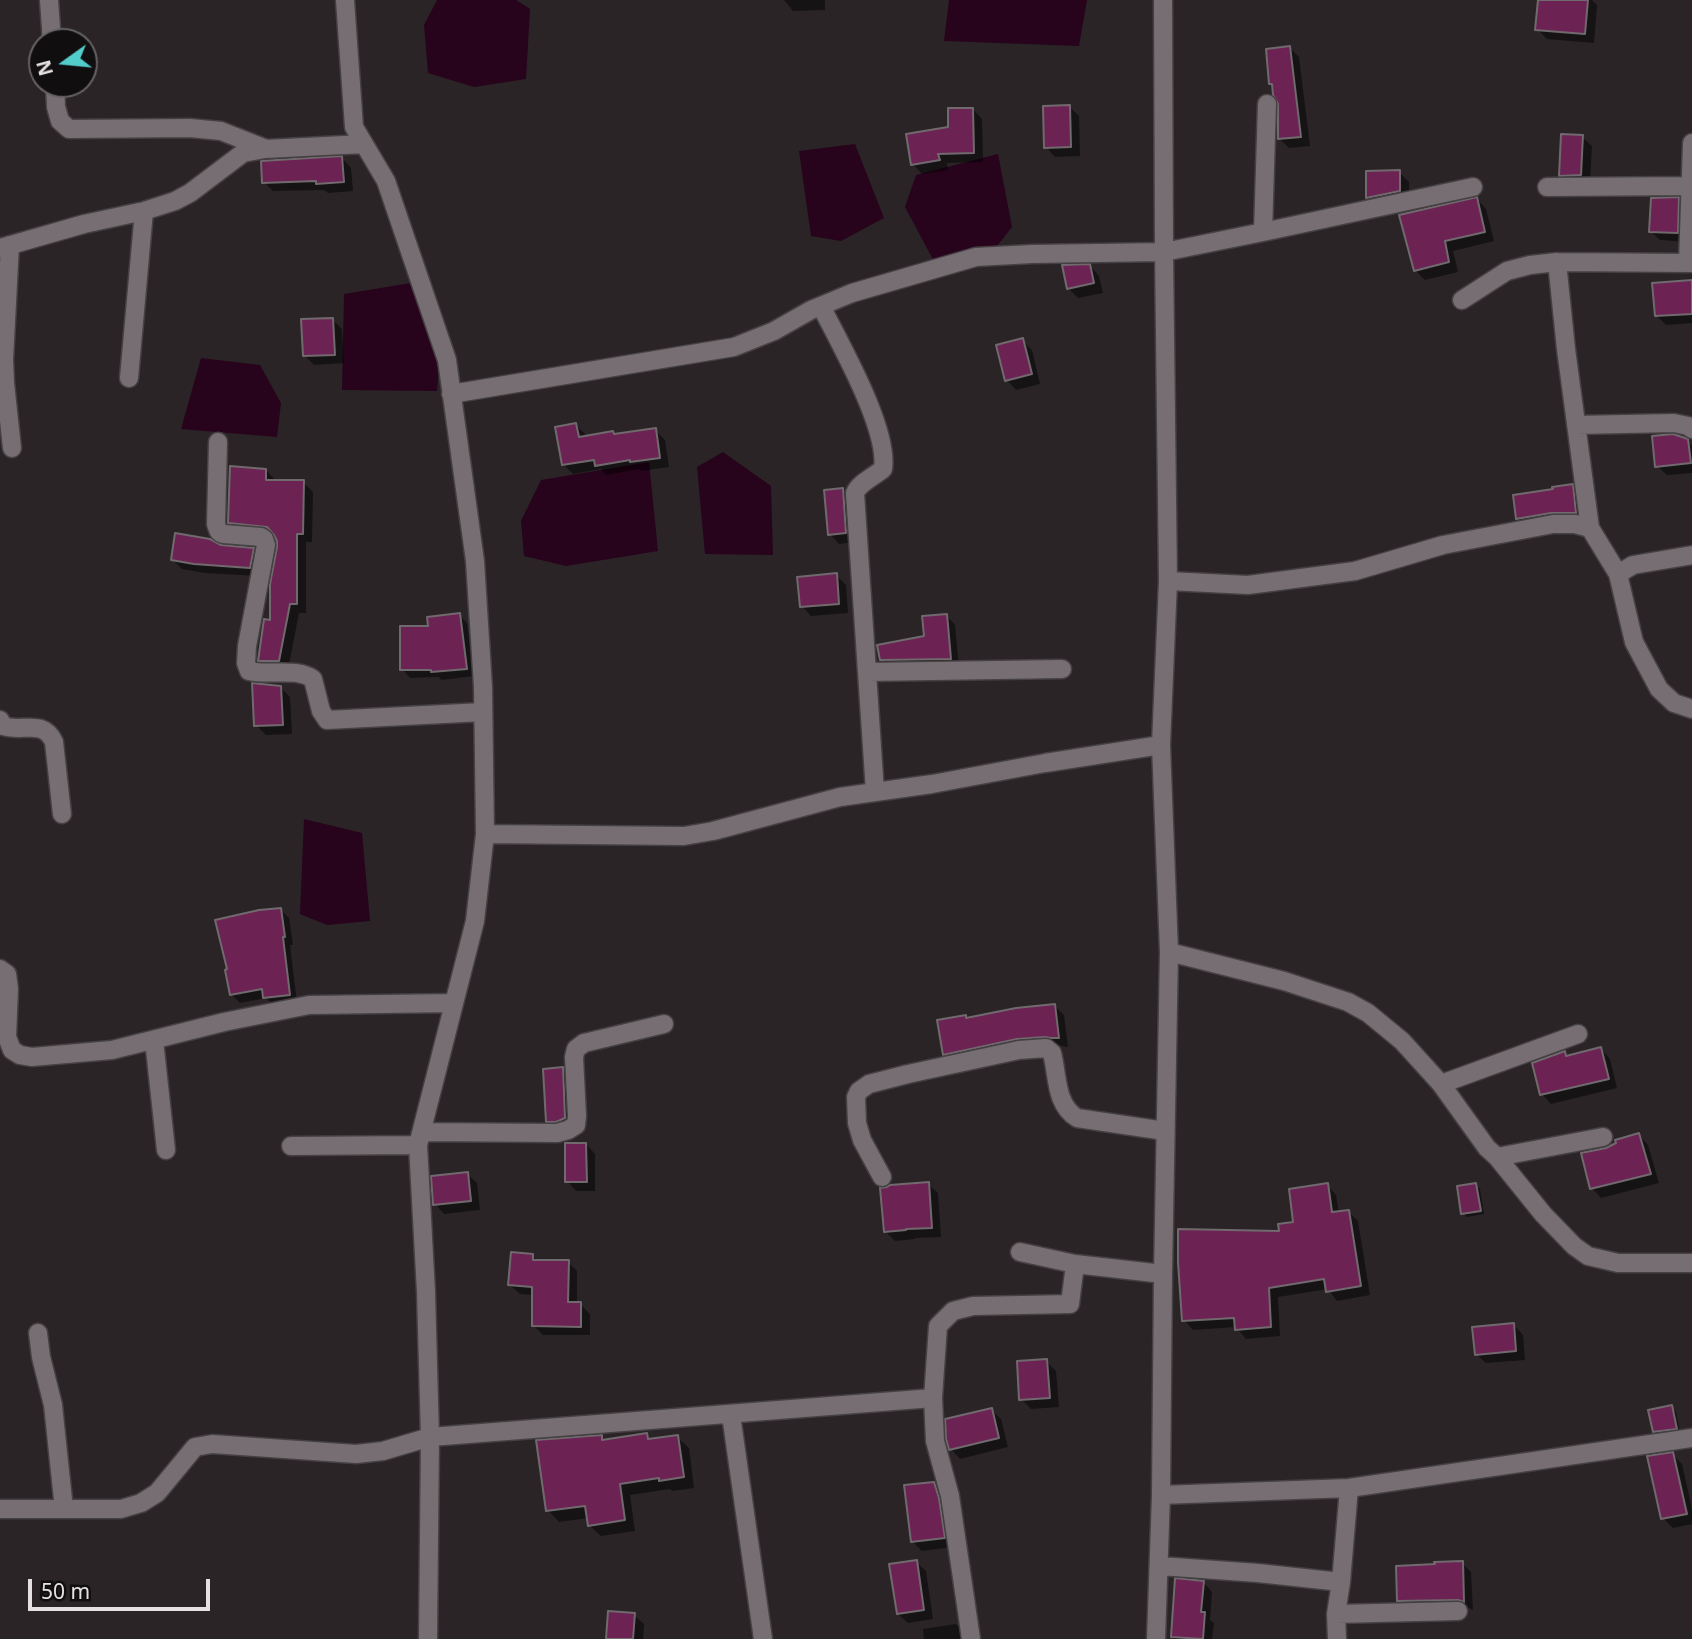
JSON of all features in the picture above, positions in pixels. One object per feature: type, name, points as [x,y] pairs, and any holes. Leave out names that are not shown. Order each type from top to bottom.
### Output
[{"type":"street","points":[[49,0],[51,28]]},
{"type":"street","points":[[345,0],[354,127],[386,181],[447,360],[475,561],[484,712],[485,834],[475,921],[420,1139],[429,1437],[428,1639]]},
{"type":"street","points":[[1156,1639],[1160,1566],[1170,951],[1161,745],[1168,580],[1163,0]]},
{"type":"street","points":[[56,98],[60,121],[69,129],[221,131],[265,149]]},
{"type":"street","points":[[1263,232],[1267,104]]},
{"type":"street","points":[[12,448],[4,360],[5,247],[175,201],[190,193],[243,153],[265,149],[364,144]]},
{"type":"street","points":[[1462,300],[1507,271],[1530,265],[1557,262],[1690,263],[1692,144]]},
{"type":"street","points":[[1548,187],[1690,186]]},
{"type":"street","points":[[451,394],[734,347],[852,293],[976,257],[1164,252],[1473,187]]},
{"type":"street","points":[[129,378],[144,211]]},
{"type":"street","points":[[1557,262],[1590,528],[1618,575],[1634,642],[1659,689],[1674,703],[1692,709]]},
{"type":"street","points":[[821,306],[867,400],[882,444],[884,459],[883,469],[858,485],[855,493],[875,792]]},
{"type":"street","points":[[1576,425],[1674,423],[1692,429]]},
{"type":"street","points":[[218,442],[218,530],[224,534],[261,537],[265,545],[247,646],[246,663],[249,671],[306,674],[313,679],[321,712],[327,720],[484,712]]},
{"type":"street","points":[[1168,580],[1248,586],[1355,571],[1443,545],[1553,524],[1575,524],[1590,528]]},
{"type":"street","points":[[1618,575],[1633,565],[1692,555]]},
{"type":"street","points":[[866,672],[1062,669]]},
{"type":"street","points":[[0,720],[3,726],[9,728],[36,727],[50,735],[54,743],[62,814]]},
{"type":"street","points":[[485,834],[684,836],[713,831],[830,799],[1161,745]]},
{"type":"street","points":[[1170,951],[1284,981],[1348,1002],[1368,1013],[1402,1041],[1441,1084],[1487,1148],[1574,1246],[1588,1256],[1618,1263],[1692,1264]]},
{"type":"street","points":[[0,969],[6,975],[9,989],[3,1042],[20,1055],[32,1057],[112,1050],[224,1021],[309,1005],[454,1003]]},
{"type":"street","points":[[291,1146],[557,1133],[568,1130],[576,1125],[577,1116],[573,1057],[576,1049],[584,1043],[664,1024]]},
{"type":"street","points":[[1441,1084],[1578,1034]]},
{"type":"street","points":[[154,1040],[166,1150]]},
{"type":"street","points":[[883,1177],[857,1123],[856,1097],[859,1091],[869,1084],[908,1074],[1019,1050],[1046,1048],[1052,1053],[1062,1103],[1069,1113],[1077,1118],[1165,1131]]},
{"type":"street","points":[[1497,1157],[1603,1138]]},
{"type":"street","points":[[1020,1252],[1075,1264],[1163,1274]]},
{"type":"street","points":[[971,1639],[950,1496],[935,1441],[933,1398],[938,1326],[953,1311],[973,1306],[1070,1304],[1075,1264]]},
{"type":"street","points":[[38,1333],[53,1405],[64,1509]]},
{"type":"street","points":[[0,1509],[121,1509],[141,1503],[157,1493],[195,1447],[212,1444],[356,1454],[383,1451],[429,1437],[933,1398]]},
{"type":"street","points":[[731,1415],[764,1639]]},
{"type":"street","points":[[1161,1495],[1349,1488],[1692,1438]]},
{"type":"street","points":[[1337,1639],[1336,1614],[1349,1488]]},
{"type":"street","points":[[1160,1566],[1341,1582]]},
{"type":"street","points":[[1336,1614],[1458,1611]]},
{"type":"shaded area","points":[[437,0],[516,0],[530,9],[526,79],[474,87],[428,73],[424,25]]},
{"type":"shaded area","points":[[949,0],[1087,0],[1079,46],[944,41]]},
{"type":"shaded area","points":[[855,144],[884,218],[841,241],[811,236],[799,151]]},
{"type":"shaded area","points":[[998,154],[1012,227],[987,259],[937,267],[905,207],[916,175]]},
{"type":"shaded area","points":[[411,283],[439,367],[437,391],[342,390],[344,294]]},
{"type":"shaded area","points":[[201,358],[260,365],[281,403],[277,437],[181,429]]},
{"type":"shaded area","points":[[723,452],[771,486],[773,555],[705,554],[697,467]]},
{"type":"shaded area","points":[[649,462],[658,551],[566,566],[524,556],[521,521],[541,480]]},
{"type":"shaded area","points":[[304,819],[362,833],[370,921],[327,925],[300,914]]},
{"type":"building","points":[[1538,0],[1588,0],[1585,34],[1535,30]]},
{"type":"building","points":[[1290,46],[1301,137],[1278,139],[1278,104],[1273,95],[1272,84],[1269,84],[1266,49]]},
{"type":"building","points":[[1070,105],[1071,147],[1044,148],[1043,106]]},
{"type":"building","points":[[948,108],[973,108],[974,153],[938,154],[940,160],[911,165],[906,134],[948,127]]},
{"type":"building","points":[[1561,134],[1583,135],[1581,175],[1559,176]]},
{"type":"building","points":[[342,156],[344,182],[262,183],[261,161]]},
{"type":"building","points":[[1400,170],[1400,191],[1366,198],[1366,171]]},
{"type":"building","points":[[1477,197],[1485,232],[1445,241],[1449,262],[1414,271],[1399,215]]},
{"type":"building","points":[[1679,197],[1678,233],[1649,232],[1651,198]]},
{"type":"building","points":[[1090,264],[1094,283],[1067,289],[1062,265]]},
{"type":"building","points":[[1692,280],[1692,314],[1655,316],[1652,283]]},
{"type":"building","points":[[333,318],[335,355],[303,356],[301,319]]},
{"type":"building","points":[[1023,338],[1032,374],[1005,381],[996,345]]},
{"type":"building","points":[[576,423],[579,437],[656,428],[660,458],[595,466],[594,460],[562,465],[555,427]]},
{"type":"building","points":[[1673,434],[1688,439],[1691,463],[1655,467],[1652,436]]},
{"type":"building","points":[[230,466],[266,469],[266,480],[304,480],[303,534],[297,534],[297,604],[290,604],[279,661],[258,661],[264,619],[270,620],[270,584],[277,541],[267,527],[228,523]]},
{"type":"building","points":[[1573,484],[1576,513],[1551,513],[1516,519],[1513,495]]},
{"type":"building","points":[[843,488],[846,533],[828,535],[824,490]]},
{"type":"building","points":[[175,533],[210,539],[221,545],[254,548],[250,568],[171,560]]},
{"type":"building","points":[[837,573],[839,604],[800,607],[797,577]]},
{"type":"building","points":[[460,613],[467,669],[431,672],[400,670],[400,626],[428,626],[427,617]]},
{"type":"building","points":[[947,614],[951,659],[880,660],[877,645],[924,636],[922,616]]},
{"type":"building","points":[[252,683],[281,686],[283,725],[254,726]]},
{"type":"building","points":[[281,908],[290,995],[263,998],[262,989],[230,995],[225,970],[227,969],[215,920]]},
{"type":"building","points":[[1055,1004],[1059,1038],[1017,1039],[943,1055],[937,1020]]},
{"type":"building","points":[[1601,1047],[1609,1079],[1540,1095],[1532,1063],[1565,1051],[1566,1056]]},
{"type":"building","points":[[563,1067],[565,1118],[546,1122],[543,1069]]},
{"type":"building","points":[[1639,1133],[1651,1174],[1590,1189],[1581,1153],[1606,1148],[1616,1143],[1615,1140]]},
{"type":"building","points":[[565,1143],[586,1143],[587,1182],[565,1182]]},
{"type":"building","points":[[468,1172],[471,1201],[433,1205],[431,1176]]},
{"type":"building","points":[[929,1182],[932,1228],[884,1232],[880,1188]]},
{"type":"building","points":[[1328,1183],[1332,1212],[1349,1210],[1361,1286],[1326,1292],[1324,1279],[1269,1288],[1271,1327],[1235,1330],[1234,1318],[1182,1321],[1178,1229],[1279,1231],[1278,1224],[1293,1222],[1289,1189]]},
{"type":"building","points":[[1476,1183],[1481,1211],[1461,1214],[1457,1186]]},
{"type":"building","points":[[511,1252],[533,1254],[533,1260],[569,1260],[568,1302],[581,1302],[581,1327],[532,1326],[532,1287],[508,1285]]},
{"type":"building","points":[[1514,1323],[1516,1351],[1475,1355],[1472,1327]]},
{"type":"building","points":[[1047,1359],[1050,1398],[1019,1400],[1017,1361]]},
{"type":"building","points":[[1672,1405],[1677,1429],[1653,1432],[1648,1410]]},
{"type":"building","points":[[992,1408],[999,1438],[949,1450],[945,1419]]},
{"type":"building","points":[[647,1433],[648,1439],[678,1435],[684,1477],[620,1484],[625,1520],[588,1526],[585,1506],[546,1511],[536,1440],[602,1435],[602,1440]]},
{"type":"building","points":[[1673,1452],[1687,1514],[1661,1519],[1647,1456]]},
{"type":"building","points":[[934,1482],[945,1538],[911,1542],[904,1485]]},
{"type":"building","points":[[917,1560],[924,1610],[897,1614],[889,1564]]},
{"type":"building","points":[[1463,1561],[1464,1602],[1397,1601],[1396,1566]]},
{"type":"building","points":[[1175,1578],[1204,1581],[1201,1612],[1205,1612],[1203,1639],[1171,1637]]},
{"type":"building","points":[[608,1611],[635,1613],[633,1639],[606,1639]]}]
